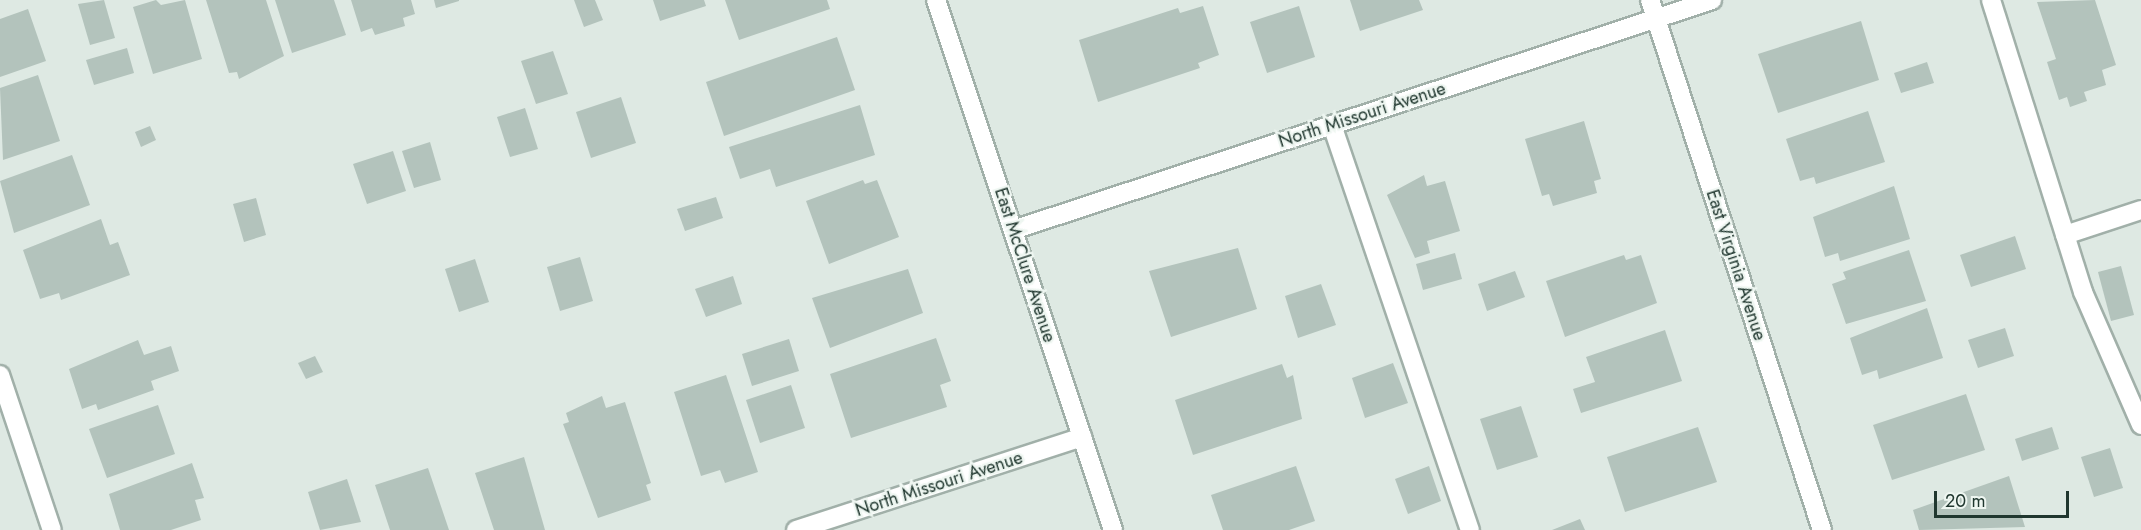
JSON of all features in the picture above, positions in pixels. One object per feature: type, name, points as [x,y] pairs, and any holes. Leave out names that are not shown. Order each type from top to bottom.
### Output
[{"type":"street","name":"East McClure Avenue","points":[[936,0],[1113,530]]},
{"type":"street","name":"East Virginia Avenue","points":[[1650,0],[1822,530]]},
{"type":"street","name":"North Missouri Avenue","points":[[1013,230],[1712,0]]},
{"type":"street","points":[[1991,0],[2083,292],[2141,425]]},
{"type":"street","points":[[1332,125],[1470,530]]},
{"type":"street","points":[[2065,235],[2141,210]]},
{"type":"street","points":[[0,375],[52,530]]},
{"type":"street","name":"North Missouri Avenue","points":[[796,530],[1082,437]]},
{"type":"building","points":[[104,0],[115,38],[90,45],[78,4]]},
{"type":"building","points":[[156,0],[161,5],[185,0],[202,59],[153,74],[133,7]]},
{"type":"building","points":[[206,0],[266,0],[284,56],[239,79],[237,72],[229,73]]},
{"type":"building","points":[[275,0],[334,0],[346,35],[292,53]]},
{"type":"building","points":[[351,0],[411,0],[415,14],[403,18],[405,26],[375,35],[372,28],[361,32]]},
{"type":"building","points":[[434,0],[459,0],[459,1],[436,8]]},
{"type":"building","points":[[574,0],[595,0],[603,20],[584,27]]},
{"type":"building","points":[[653,0],[704,0],[706,6],[660,21]]},
{"type":"building","points":[[725,0],[827,0],[830,9],[739,40]]},
{"type":"building","points":[[1350,0],[1419,0],[1423,10],[1360,31]]},
{"type":"building","points":[[2095,0],[2116,65],[2102,70],[2106,85],[2084,92],[2087,101],[2070,107],[2067,97],[2059,100],[2047,62],[2056,59],[2037,2]]},
{"type":"building","points":[[1203,6],[1219,55],[1198,63],[1200,68],[1098,102],[1079,40],[1178,8],[1180,13]]},
{"type":"building","points":[[1299,6],[1315,57],[1267,73],[1250,22]]},
{"type":"building","points":[[28,9],[46,61],[0,77],[0,19]]},
{"type":"building","points":[[1861,21],[1879,80],[1778,113],[1758,54]]},
{"type":"building","points":[[837,37],[855,90],[724,136],[706,82]]},
{"type":"building","points":[[127,48],[134,73],[94,85],[86,60]]},
{"type":"building","points":[[553,51],[568,94],[536,104],[521,61]]},
{"type":"building","points":[[1927,62],[1934,83],[1901,93],[1894,73]]},
{"type":"building","points":[[38,75],[60,141],[3,160],[0,88]]},
{"type":"building","points":[[621,97],[636,143],[591,158],[576,112]]},
{"type":"building","points":[[860,105],[875,155],[776,187],[770,169],[740,179],[729,147]]},
{"type":"building","points":[[525,108],[538,149],[510,157],[497,117]]},
{"type":"building","points":[[1868,111],[1885,162],[1816,184],[1814,177],[1800,181],[1786,139]]},
{"type":"building","points":[[1584,121],[1601,179],[1594,181],[1597,193],[1553,206],[1549,194],[1542,196],[1525,139]]},
{"type":"building","points":[[150,126],[156,140],[141,147],[135,132]]},
{"type":"building","points":[[430,142],[441,180],[414,188],[402,151]]},
{"type":"building","points":[[393,151],[406,191],[367,204],[353,164]]},
{"type":"building","points":[[72,155],[90,205],[14,233],[0,181]]},
{"type":"building","points":[[1424,175],[1427,186],[1445,181],[1460,231],[1427,241],[1430,253],[1415,258],[1387,195]]},
{"type":"building","points":[[863,180],[865,184],[877,180],[899,237],[829,264],[806,201]]},
{"type":"building","points":[[1894,186],[1910,239],[1840,261],[1838,253],[1825,257],[1813,217]]},
{"type":"building","points":[[716,197],[723,218],[685,231],[677,209]]},
{"type":"building","points":[[256,198],[266,235],[244,242],[233,204]]},
{"type":"building","points":[[101,219],[110,245],[118,242],[130,275],[61,300],[59,293],[40,299],[23,250]]},
{"type":"building","points":[[2015,236],[2026,269],[1971,287],[1960,255]]},
{"type":"building","points":[[1238,248],[1257,309],[1171,337],[1149,271]]},
{"type":"building","points":[[1909,250],[1926,301],[1846,324],[1832,284],[1846,279],[1843,272]]},
{"type":"building","points":[[1455,253],[1462,279],[1423,290],[1416,264]]},
{"type":"building","points":[[1624,255],[1626,260],[1641,255],[1657,303],[1565,337],[1546,281]]},
{"type":"building","points":[[580,257],[593,301],[560,311],[547,267]]},
{"type":"building","points":[[475,259],[489,302],[459,312],[445,269]]},
{"type":"building","points":[[2121,266],[2134,315],[2111,321],[2098,272]]},
{"type":"building","points":[[908,269],[923,313],[830,348],[812,298]]},
{"type":"building","points":[[1515,271],[1525,297],[1487,311],[1478,284]]},
{"type":"building","points":[[733,276],[742,304],[706,317],[695,289]]},
{"type":"building","points":[[1321,284],[1336,325],[1298,338],[1285,296]]},
{"type":"building","points":[[1927,308],[1943,358],[1879,379],[1877,370],[1862,375],[1850,338]]},
{"type":"building","points":[[2005,328],[2014,356],[1978,368],[1968,340]]},
{"type":"building","points":[[1665,330],[1682,381],[1581,413],[1573,389],[1595,382],[1586,357]]},
{"type":"building","points":[[936,338],[951,381],[940,385],[947,407],[851,438],[830,374]]},
{"type":"building","points":[[789,339],[799,371],[752,386],[742,354]]},
{"type":"building","points":[[138,340],[144,355],[171,346],[179,371],[151,381],[154,390],[98,410],[96,404],[82,409],[69,369]]},
{"type":"building","points":[[315,356],[323,372],[306,379],[298,363]]},
{"type":"building","points":[[1393,363],[1408,403],[1365,418],[1352,378]]},
{"type":"building","points":[[1282,364],[1287,378],[1293,375],[1302,419],[1193,455],[1175,400]]},
{"type":"building","points":[[726,375],[758,472],[725,483],[720,470],[701,476],[674,392]]},
{"type":"building","points":[[791,385],[805,428],[760,443],[746,400]]},
{"type":"building","points":[[1966,394],[1985,450],[1892,480],[1873,425]]},
{"type":"building","points":[[602,396],[606,408],[625,402],[651,483],[646,485],[651,500],[598,518],[563,424],[569,422],[566,413]]},
{"type":"building","points":[[158,405],[175,454],[107,478],[89,429]]},
{"type":"building","points":[[1521,406],[1538,457],[1497,470],[1480,419]]},
{"type":"building","points":[[1698,427],[1717,482],[1625,512],[1607,457]]},
{"type":"building","points":[[2052,427],[2059,449],[2022,461],[2015,439]]},
{"type":"building","points":[[2110,448],[2123,488],[2094,497],[2081,457]]},
{"type":"building","points":[[524,457],[545,530],[494,530],[475,473]]},
{"type":"building","points":[[192,463],[204,498],[195,500],[201,520],[171,530],[120,530],[109,494]]},
{"type":"building","points":[[1296,466],[1315,521],[1289,530],[1223,530],[1211,495]]},
{"type":"building","points":[[1429,466],[1441,501],[1408,514],[1395,479]]},
{"type":"building","points":[[428,468],[449,530],[390,530],[375,485]]},
{"type":"building","points":[[2009,476],[2025,527],[1919,530],[1913,510]]},
{"type":"building","points":[[347,479],[361,522],[320,530],[308,492]]},
{"type":"building","points":[[1580,519],[1585,530],[1552,530]]}]
